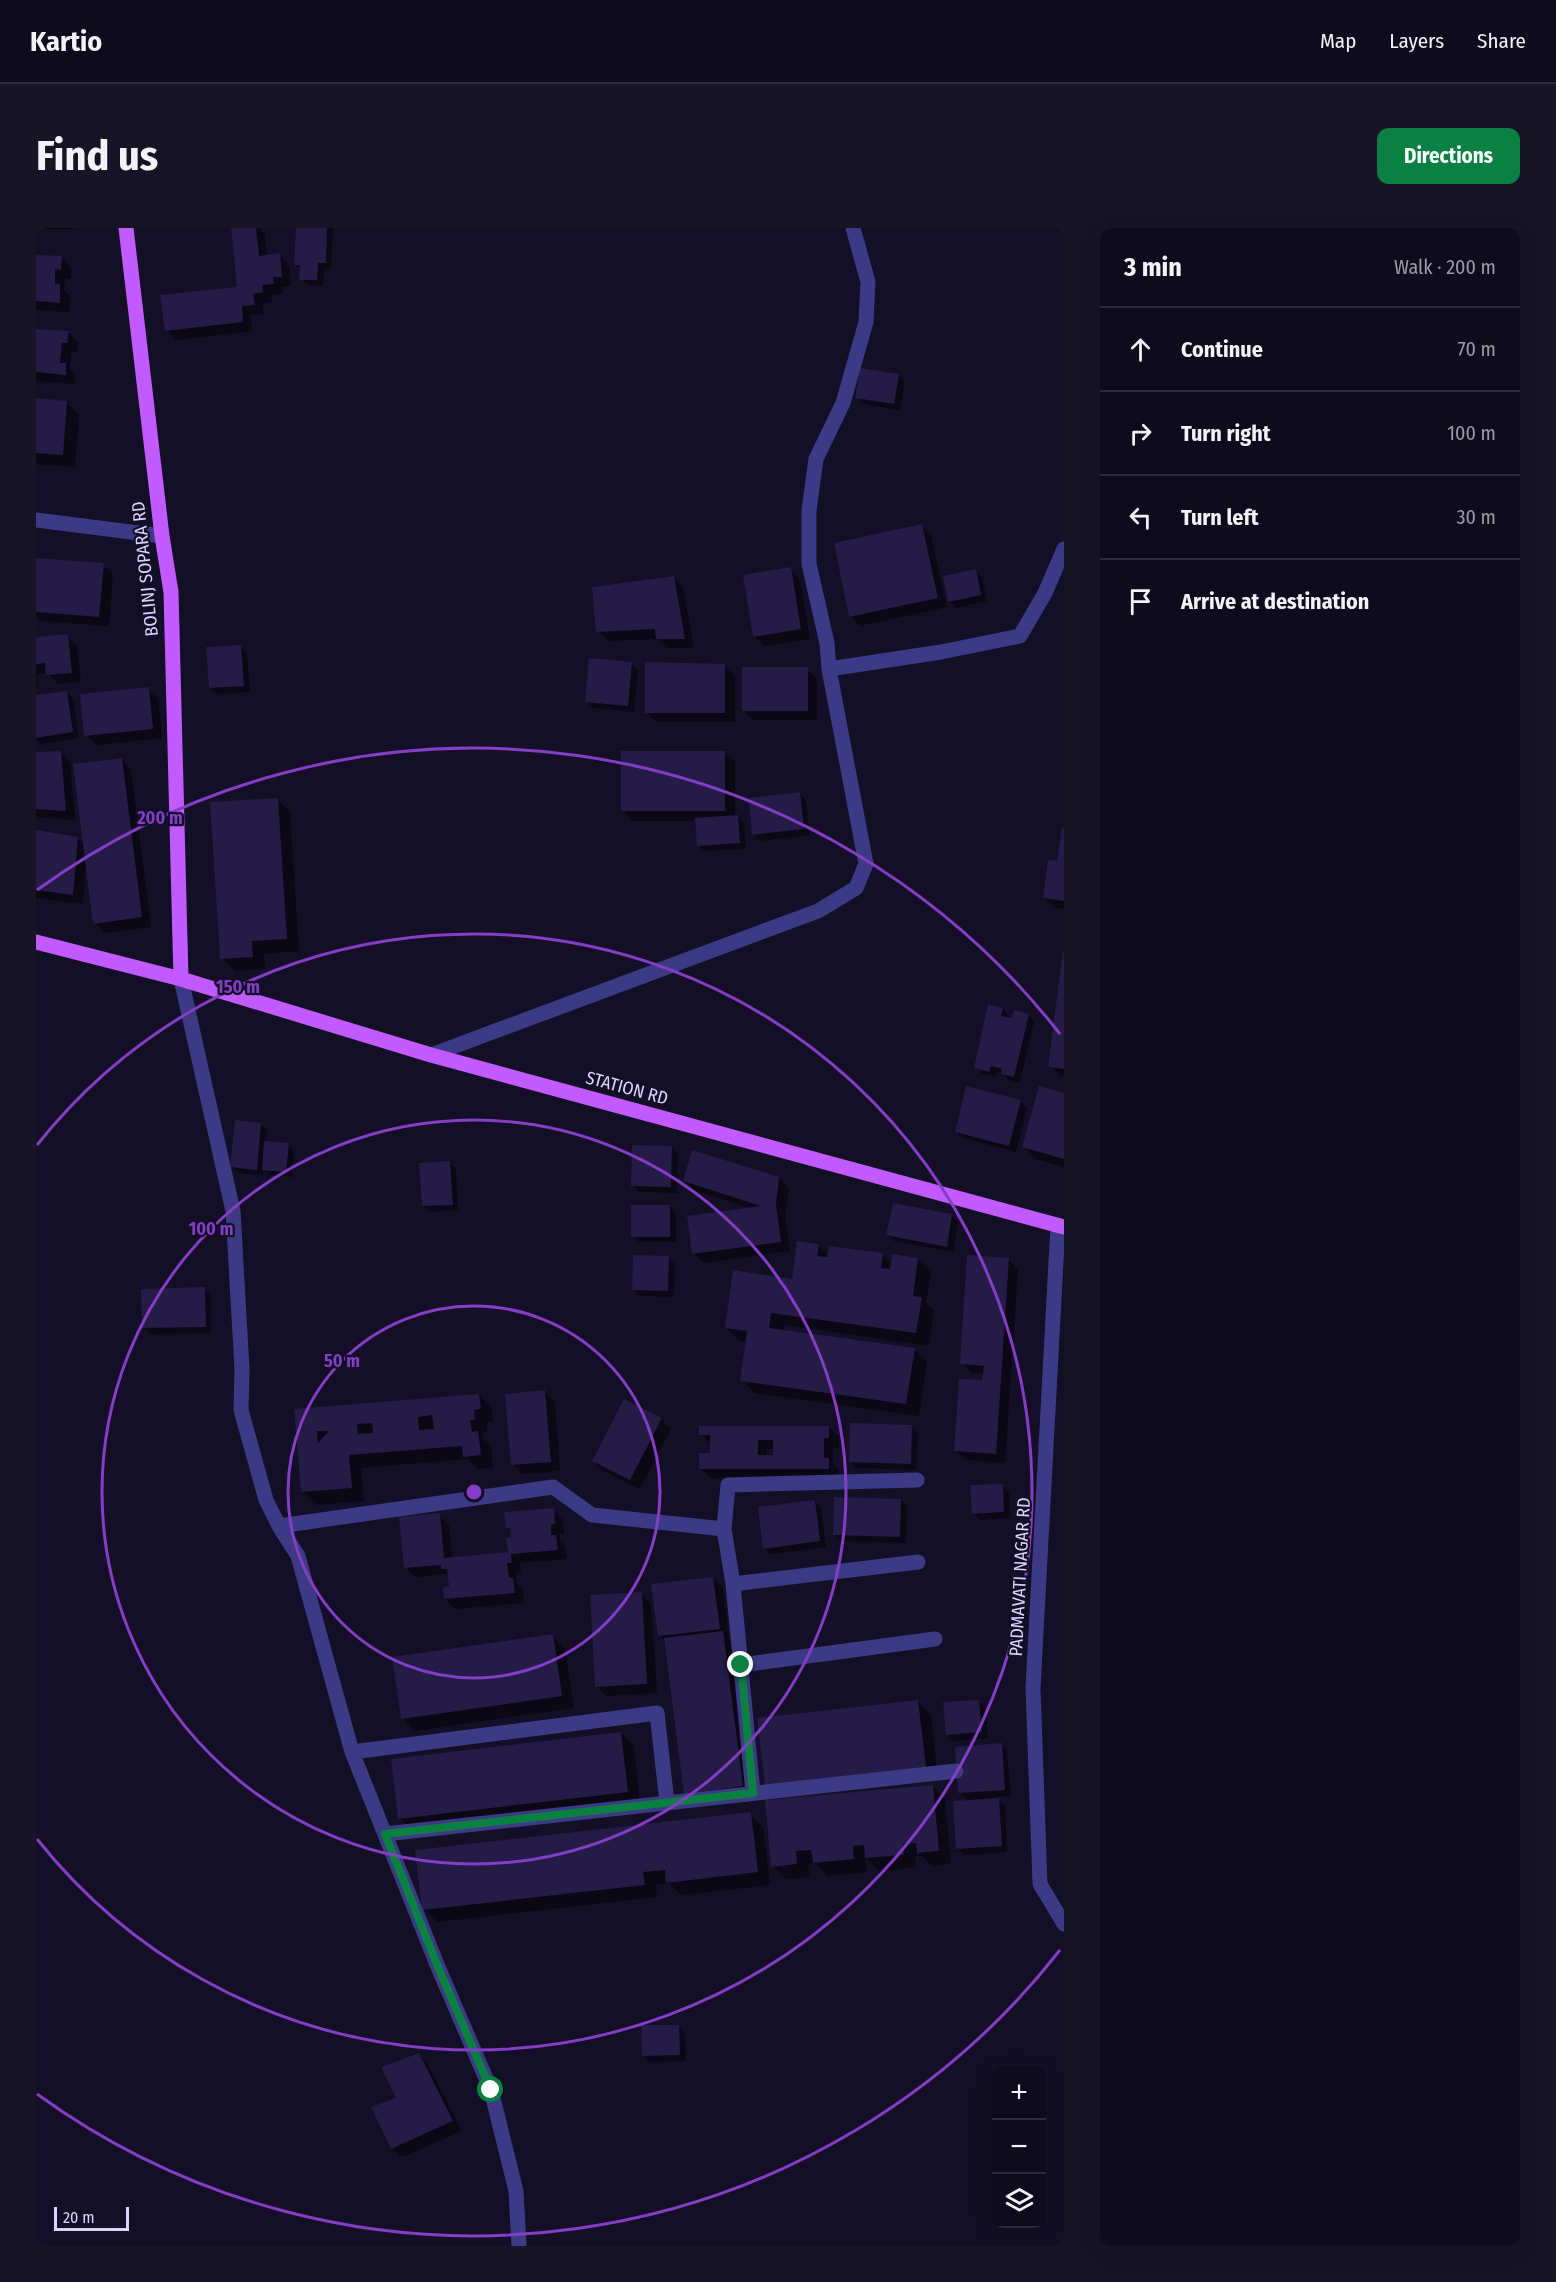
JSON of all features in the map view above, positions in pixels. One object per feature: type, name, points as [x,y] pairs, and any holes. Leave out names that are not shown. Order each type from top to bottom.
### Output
[{"type":"main road","name":"BOLINJ SOPARA RD","points":[[126,228],[162,536],[171,592],[182,979]]},
{"type":"main road","name":"STATION RD","points":[[36,942],[182,979],[431,1055],[1061,1226]]},
{"type":"street","points":[[431,1055],[818,911],[856,888],[867,864],[829,669],[827,643],[809,564],[809,510],[816,459],[843,404],[866,322],[868,282],[853,228]]},
{"type":"street","points":[[36,520],[162,536]]},
{"type":"street","points":[[829,669],[941,652],[1020,636],[1045,593],[1064,549]]},
{"type":"street","points":[[182,979],[233,1211],[242,1369],[241,1410],[266,1500],[279,1527],[298,1556],[352,1752],[438,1967],[491,2090],[516,2191],[519,2246]]},
{"type":"street","name":"PADMAVATI NAGAR RD","points":[[1061,1226],[1033,1688],[1040,1884],[1064,1924]]},
{"type":"street","points":[[753,1793],[733,1584],[724,1529],[728,1485],[917,1480]]},
{"type":"street","points":[[279,1527],[553,1487],[592,1515],[724,1529]]},
{"type":"street","points":[[733,1584],[918,1562]]},
{"type":"street","points":[[741,1665],[935,1639]]},
{"type":"street","points":[[352,1752],[657,1713],[667,1803]]},
{"type":"street","points":[[385,1834],[956,1771]]},
{"type":"building","points":[[231,228],[256,228],[259,256],[280,253],[282,277],[273,277],[274,284],[262,285],[263,292],[253,294],[255,305],[242,306],[243,322],[165,331],[160,295],[237,287]]},
{"type":"building","points":[[296,228],[327,228],[326,263],[318,263],[317,280],[299,280],[300,265],[294,265]]},
{"type":"building","points":[[36,255],[62,256],[61,270],[55,269],[55,284],[60,284],[60,303],[36,301]]},
{"type":"building","points":[[36,329],[69,331],[67,343],[62,343],[60,363],[66,363],[66,375],[36,372]]},
{"type":"building","points":[[860,368],[899,374],[894,404],[855,398]]},
{"type":"building","points":[[36,398],[67,401],[63,455],[36,453]]},
{"type":"building","points":[[922,524],[938,598],[849,617],[834,543]]},
{"type":"building","points":[[36,558],[104,563],[99,617],[36,612]]},
{"type":"building","points":[[791,567],[801,629],[753,637],[743,575]]},
{"type":"building","points":[[976,569],[981,595],[948,602],[943,576]]},
{"type":"building","points":[[674,576],[685,639],[656,639],[655,629],[596,632],[592,587]]},
{"type":"building","points":[[68,634],[72,673],[46,675],[45,663],[36,664],[36,637]]},
{"type":"building","points":[[241,645],[244,686],[209,688],[206,647]]},
{"type":"building","points":[[589,658],[632,662],[628,706],[585,702]]},
{"type":"building","points":[[645,662],[725,664],[725,713],[645,713]]},
{"type":"building","points":[[742,667],[808,667],[808,711],[742,711]]},
{"type":"building","points":[[149,687],[153,729],[84,736],[80,694]]},
{"type":"building","points":[[67,691],[73,732],[36,738],[36,695]]},
{"type":"building","points":[[61,751],[66,811],[36,809],[36,752]]},
{"type":"building","points":[[621,751],[725,751],[725,811],[621,811]]},
{"type":"building","points":[[122,758],[142,917],[93,924],[73,764]]},
{"type":"building","points":[[800,792],[804,829],[752,835],[749,798]]},
{"type":"building","points":[[278,798],[287,939],[252,941],[253,957],[220,959],[210,802]]},
{"type":"building","points":[[738,815],[740,843],[697,846],[695,818]]},
{"type":"building","points":[[1062,827],[1064,827],[1064,901],[1043,898],[1048,860],[1057,861]]},
{"type":"building","points":[[36,830],[78,837],[73,895],[36,890]]},
{"type":"building","points":[[1064,951],[1064,1069],[1048,1067]]},
{"type":"building","points":[[988,1004],[1003,1008],[1001,1016],[1012,1018],[1014,1010],[1029,1014],[1014,1077],[1001,1074],[1002,1069],[991,1066],[989,1072],[974,1068]]},
{"type":"building","points":[[966,1086],[1021,1100],[1009,1146],[955,1132]]},
{"type":"building","points":[[1039,1086],[1064,1093],[1064,1159],[1022,1147]]},
{"type":"building","points":[[235,1120],[261,1123],[257,1170],[230,1167]]},
{"type":"building","points":[[264,1141],[289,1143],[286,1172],[262,1170]]},
{"type":"building","points":[[632,1145],[672,1146],[671,1187],[631,1186]]},
{"type":"building","points":[[692,1150],[779,1177],[776,1204],[781,1242],[692,1254],[687,1216],[761,1206],[683,1181]]},
{"type":"building","points":[[450,1161],[453,1205],[422,1206],[419,1163]]},
{"type":"building","points":[[893,1203],[952,1214],[947,1247],[886,1235]]},
{"type":"building","points":[[631,1205],[670,1205],[670,1237],[631,1237]]},
{"type":"building","points":[[797,1241],[819,1244],[817,1256],[827,1257],[829,1246],[883,1253],[881,1268],[890,1269],[892,1254],[918,1258],[913,1296],[922,1297],[916,1333],[771,1313],[769,1328],[915,1348],[906,1404],[740,1381],[747,1331],[725,1328],[733,1270],[792,1279]]},
{"type":"building","points":[[633,1255],[669,1256],[668,1291],[632,1290]]},
{"type":"building","points":[[967,1255],[1009,1258],[996,1454],[954,1451],[959,1379],[982,1380],[984,1366],[960,1364]]},
{"type":"building","points":[[205,1287],[206,1327],[142,1328],[141,1289]]},
{"type":"building","points":[[545,1390],[551,1462],[511,1465],[505,1394]]},
{"type":"building","points":[[479,1394],[481,1409],[474,1410],[475,1420],[470,1420],[472,1432],[478,1431],[481,1455],[463,1457],[462,1446],[349,1455],[352,1488],[301,1492],[294,1409]],"holes":[[[432,1415],[434,1429],[419,1430],[418,1417]],[[372,1423],[373,1433],[358,1434],[357,1424]],[[317,1431],[329,1431],[318,1443]]]},
{"type":"building","points":[[624,1399],[662,1418],[630,1480],[592,1461]]},
{"type":"building","points":[[850,1423],[912,1425],[911,1464],[849,1462]]},
{"type":"building","points":[[699,1426],[829,1426],[829,1438],[824,1438],[824,1458],[829,1458],[829,1469],[699,1469],[699,1453],[710,1453],[710,1435],[699,1435]],"holes":[[[758,1440],[773,1440],[773,1455],[758,1455]]]},
{"type":"building","points":[[1003,1484],[1004,1512],[972,1514],[970,1485]]},
{"type":"building","points":[[834,1497],[901,1499],[900,1537],[833,1535]]},
{"type":"building","points":[[815,1500],[820,1541],[763,1549],[758,1507]]},
{"type":"building","points":[[554,1508],[555,1524],[551,1525],[551,1535],[556,1535],[558,1550],[511,1554],[512,1563],[507,1563],[509,1578],[513,1578],[515,1593],[444,1599],[443,1587],[449,1586],[447,1569],[441,1569],[441,1565],[404,1568],[399,1517],[440,1513],[444,1558],[508,1552],[506,1538],[511,1538],[510,1528],[506,1528],[504,1512]]},
{"type":"building","points":[[713,1577],[720,1629],[658,1636],[651,1584]]},
{"type":"building","points":[[642,1592],[647,1684],[595,1687],[590,1595]]},
{"type":"building","points":[[723,1631],[743,1786],[684,1794],[664,1638]]},
{"type":"building","points":[[553,1634],[562,1696],[401,1719],[392,1657]]},
{"type":"building","points":[[918,1700],[926,1767],[765,1785],[757,1718]]},
{"type":"building","points":[[979,1700],[982,1732],[946,1735],[943,1702]]},
{"type":"building","points":[[621,1732],[628,1792],[398,1819],[391,1759]]},
{"type":"building","points":[[1002,1743],[1005,1790],[958,1793],[955,1747]]},
{"type":"building","points":[[933,1785],[939,1851],[917,1853],[916,1843],[903,1844],[904,1855],[865,1858],[864,1845],[853,1846],[854,1859],[813,1863],[811,1850],[796,1851],[797,1864],[771,1867],[765,1800]]},
{"type":"building","points":[[999,1798],[1002,1846],[956,1849],[953,1801]]},
{"type":"building","points":[[751,1812],[758,1872],[666,1883],[665,1870],[643,1872],[645,1885],[422,1910],[415,1850]]},
{"type":"building","points":[[641,2025],[679,2025],[680,2055],[642,2056]]},
{"type":"building","points":[[419,2053],[453,2121],[391,2149],[371,2107],[396,2098],[381,2067]]},
{"type":"route","points":[[491,2090],[438,1967],[385,1834],[753,1793],[741,1665]]}]
